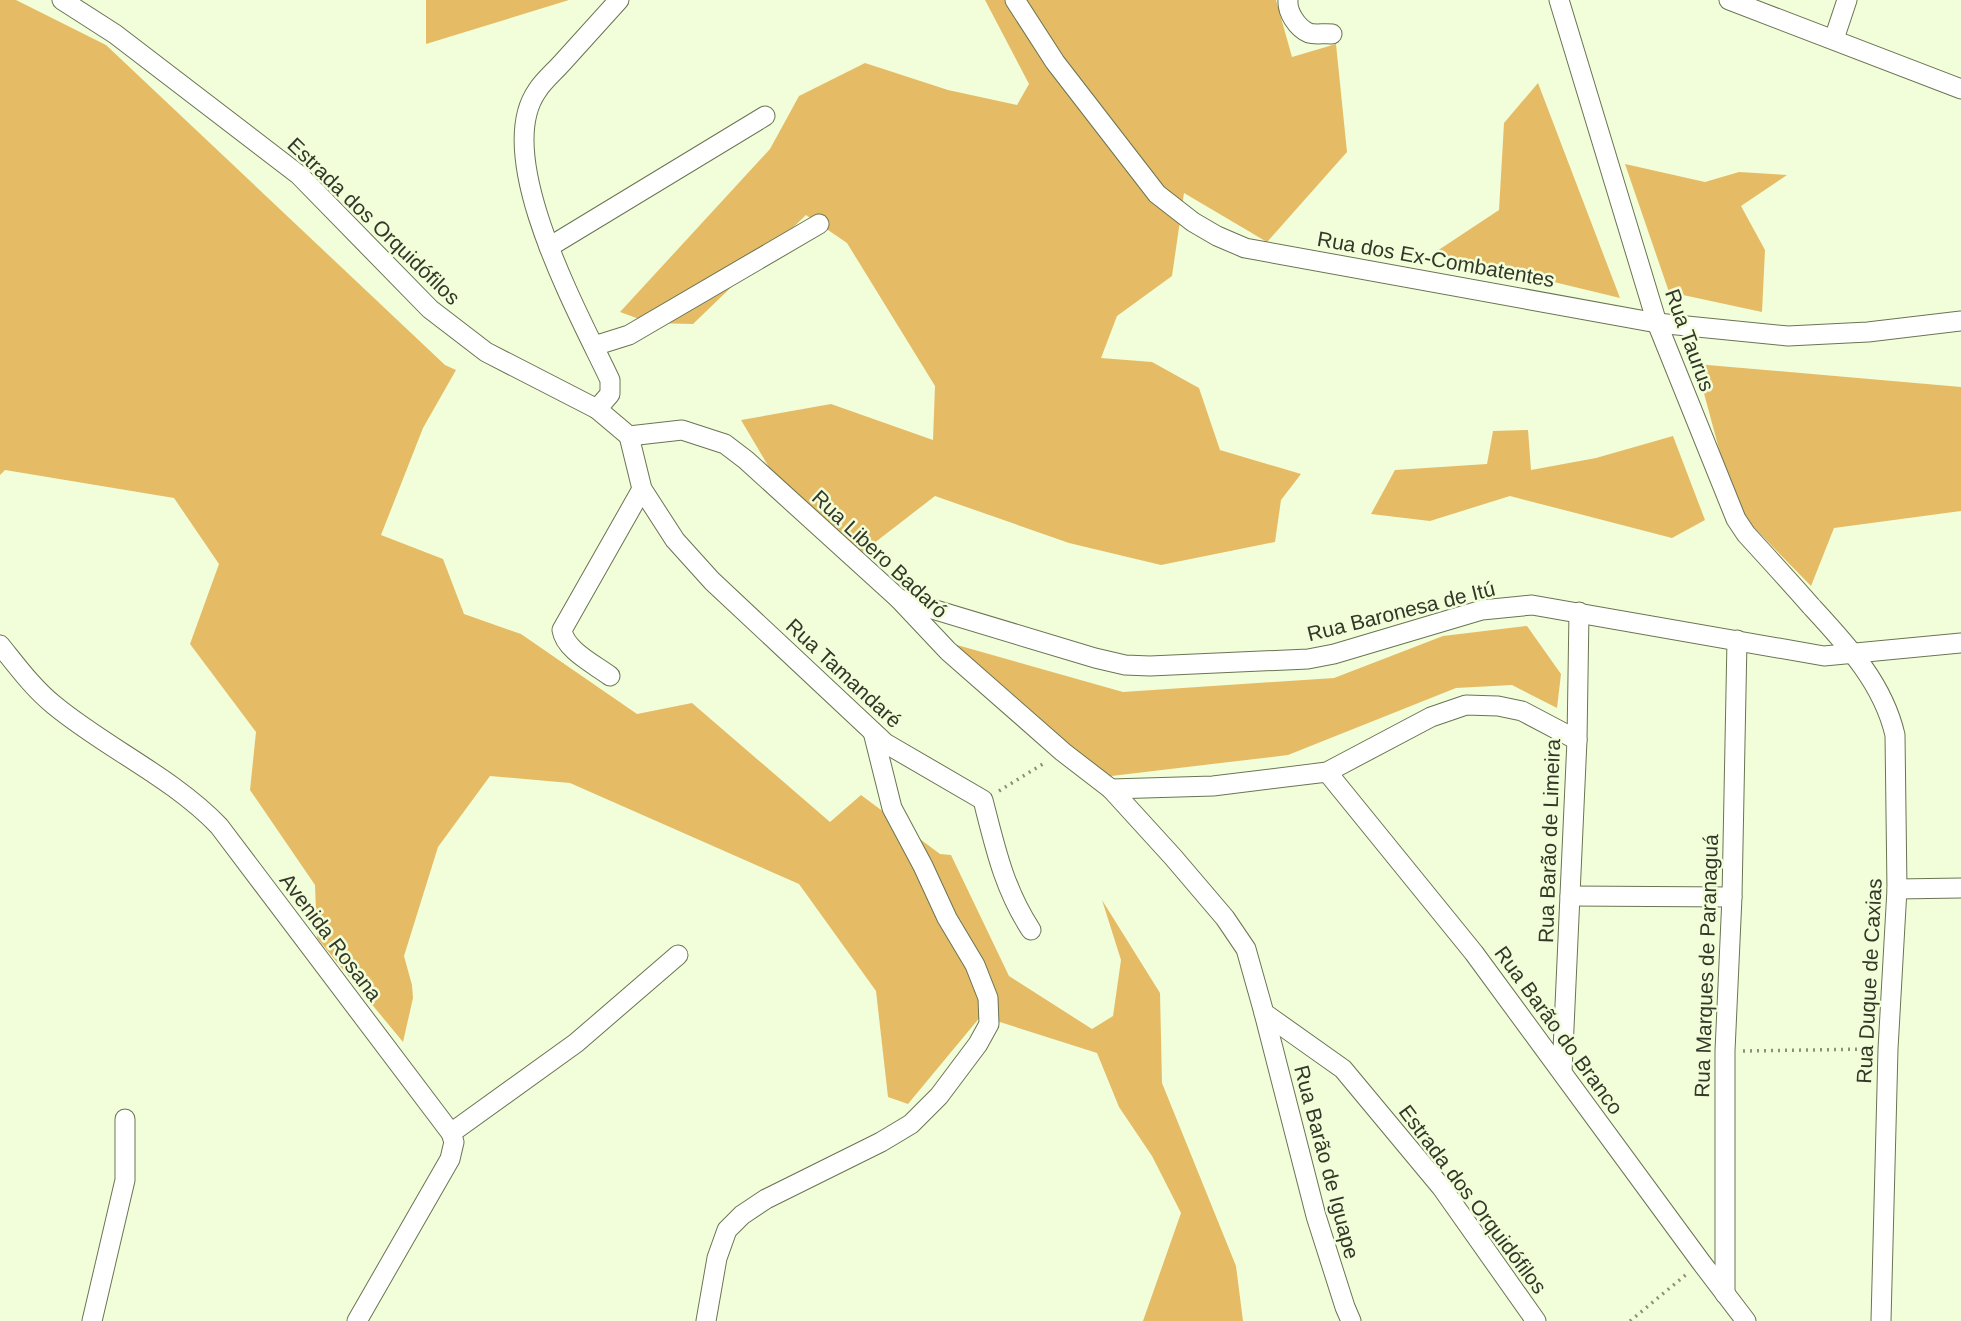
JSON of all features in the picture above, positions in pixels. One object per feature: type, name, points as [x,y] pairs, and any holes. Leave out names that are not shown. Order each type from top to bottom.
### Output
[{"type":"street","name":"Estrada dos Orquidófilos","points":[[62,0],[115,34],[299,174],[439,316],[486,352],[597,409]]},
{"type":"street","points":[[619,0],[536,92],[524,120],[530,192],[549,247],[610,380],[610,394],[597,409],[629,436]]},
{"type":"street","name":"Rua dos Ex-Combatentes","points":[[1014,0],[1055,62],[1157,194],[1193,222],[1245,248],[1657,323],[1788,336],[1868,332],[1961,321]]},
{"type":"street","points":[[1288,0],[1288,7],[1296,23],[1308,33],[1332,34]]},
{"type":"street","name":"Rua Taurus","points":[[1559,0],[1657,323],[1736,519],[1746,534],[1855,654]]},
{"type":"street","points":[[1729,0],[1770,8],[1834,39],[1961,89]]},
{"type":"street","points":[[1834,39],[1847,0]]},
{"type":"street","points":[[549,247],[765,116]]},
{"type":"street","points":[[594,346],[629,335],[819,223]]},
{"type":"street","name":"Rua Libero Badaró","points":[[629,436],[682,430],[725,444],[899,599],[948,651],[1063,752],[1111,789]]},
{"type":"street","name":"Rua Tamandaré","points":[[629,436],[642,489],[675,540],[712,581],[885,743],[983,800]]},
{"type":"street","points":[[610,676],[570,646],[564,640],[562,630],[642,489]]},
{"type":"street","name":"Rua Baronesa de Itú","points":[[899,599],[1125,665],[1308,659],[1334,654],[1482,610],[1532,605],[1825,656],[1961,643]]},
{"type":"street","name":"Rua Barão de Limeira","points":[[1562,1072],[1577,740],[1578,612]]},
{"type":"street","name":"Rua Marques de Paranaguá","points":[[1725,1294],[1725,1051],[1732,897],[1737,640]]},
{"type":"street","name":"Avenida Rosana","points":[[0,645],[53,705],[191,802],[219,826],[451,1133]]},
{"type":"street","name":"Rua Duque de Caxias","points":[[1855,654],[1879,692],[1890,715],[1895,735],[1897,889],[1888,1049],[1881,1321]]},
{"type":"street","points":[[1111,789],[1213,786],[1328,772],[1431,717],[1466,705],[1498,706],[1522,711],[1577,740]]},
{"type":"street","points":[[705,1321],[717,1258],[727,1230],[742,1215],[766,1199],[881,1142],[911,1124],[939,1097],[978,1044],[989,1024],[988,998],[975,965],[947,918],[892,808],[873,732]]},
{"type":"street","name":"Rua Barão do Branco","points":[[1328,772],[1474,953],[1746,1321]]},
{"type":"street","points":[[1111,789],[1225,918],[1246,948],[1264,1013]]},
{"type":"street","points":[[983,800],[1005,880],[1016,906],[1031,930]]},
{"type":"street","points":[[1897,889],[1961,888]]},
{"type":"street","points":[[1570,896],[1732,897]]},
{"type":"street","points":[[357,1321],[450,1159],[454,1142],[451,1133],[576,1043],[678,955]]},
{"type":"street","name":"Estrada dos Orquidófilos","points":[[1264,1013],[1343,1069],[1442,1188],[1536,1321]]},
{"type":"street","name":"Rua Barão de Iguape","points":[[1264,1013],[1316,1216],[1351,1321]]},
{"type":"street","points":[[92,1321],[125,1180],[125,1119]]},
{"type":"path","points":[[983,800],[1063,752]]},
{"type":"path","points":[[1725,1051],[1888,1049]]},
{"type":"path","points":[[1630,1321],[1701,1262]]},
{"type":"shaded area","points":[[0,0],[16,0],[106,45],[445,365],[456,370],[423,428],[381,535],[443,559],[464,614],[521,634],[637,714],[692,703],[830,822],[861,795],[940,854],[951,855],[1009,976],[1092,1029],[1113,1016],[1121,960],[1102,900],[1160,993],[1162,1083],[1236,1266],[1243,1321],[1143,1321],[1181,1213],[1152,1156],[1119,1107],[1097,1053],[981,1016],[908,1104],[888,1097],[876,991],[799,884],[570,783],[490,776],[438,847],[404,956],[413,998],[403,1042],[317,938],[315,885],[250,790],[256,732],[190,644],[219,564],[174,498],[5,470],[0,475]]},
{"type":"shaded area","points":[[426,0],[569,0],[426,44]]},
{"type":"shaded area","points":[[985,0],[1276,0],[1292,57],[1336,44],[1347,152],[1267,242],[1184,193],[1172,276],[1117,316],[1101,358],[1152,362],[1199,388],[1220,450],[1301,474],[1281,500],[1275,542],[1161,565],[1069,543],[935,496],[860,554],[770,469],[741,420],[831,404],[933,440],[935,386],[847,243],[806,215],[693,324],[650,323],[620,312],[770,149],[799,96],[865,63],[948,90],[1017,105],[1029,84]]},
{"type":"shaded area","points":[[1538,83],[1620,298],[1434,253],[1499,210],[1504,123]]},
{"type":"shaded area","points":[[1625,164],[1705,182],[1739,172],[1787,175],[1741,206],[1765,250],[1762,312],[1669,292]]},
{"type":"shaded area","points":[[1696,364],[1961,387],[1961,511],[1834,528],[1811,586],[1735,508]]},
{"type":"shaded area","points":[[1528,430],[1531,470],[1596,458],[1673,436],[1705,520],[1672,538],[1510,496],[1430,521],[1371,514],[1395,470],[1487,464],[1493,431]]},
{"type":"shaded area","points":[[1527,626],[1561,674],[1557,708],[1512,685],[1456,688],[1288,755],[1103,777],[950,643],[1123,692],[1334,678],[1443,636]]}]
